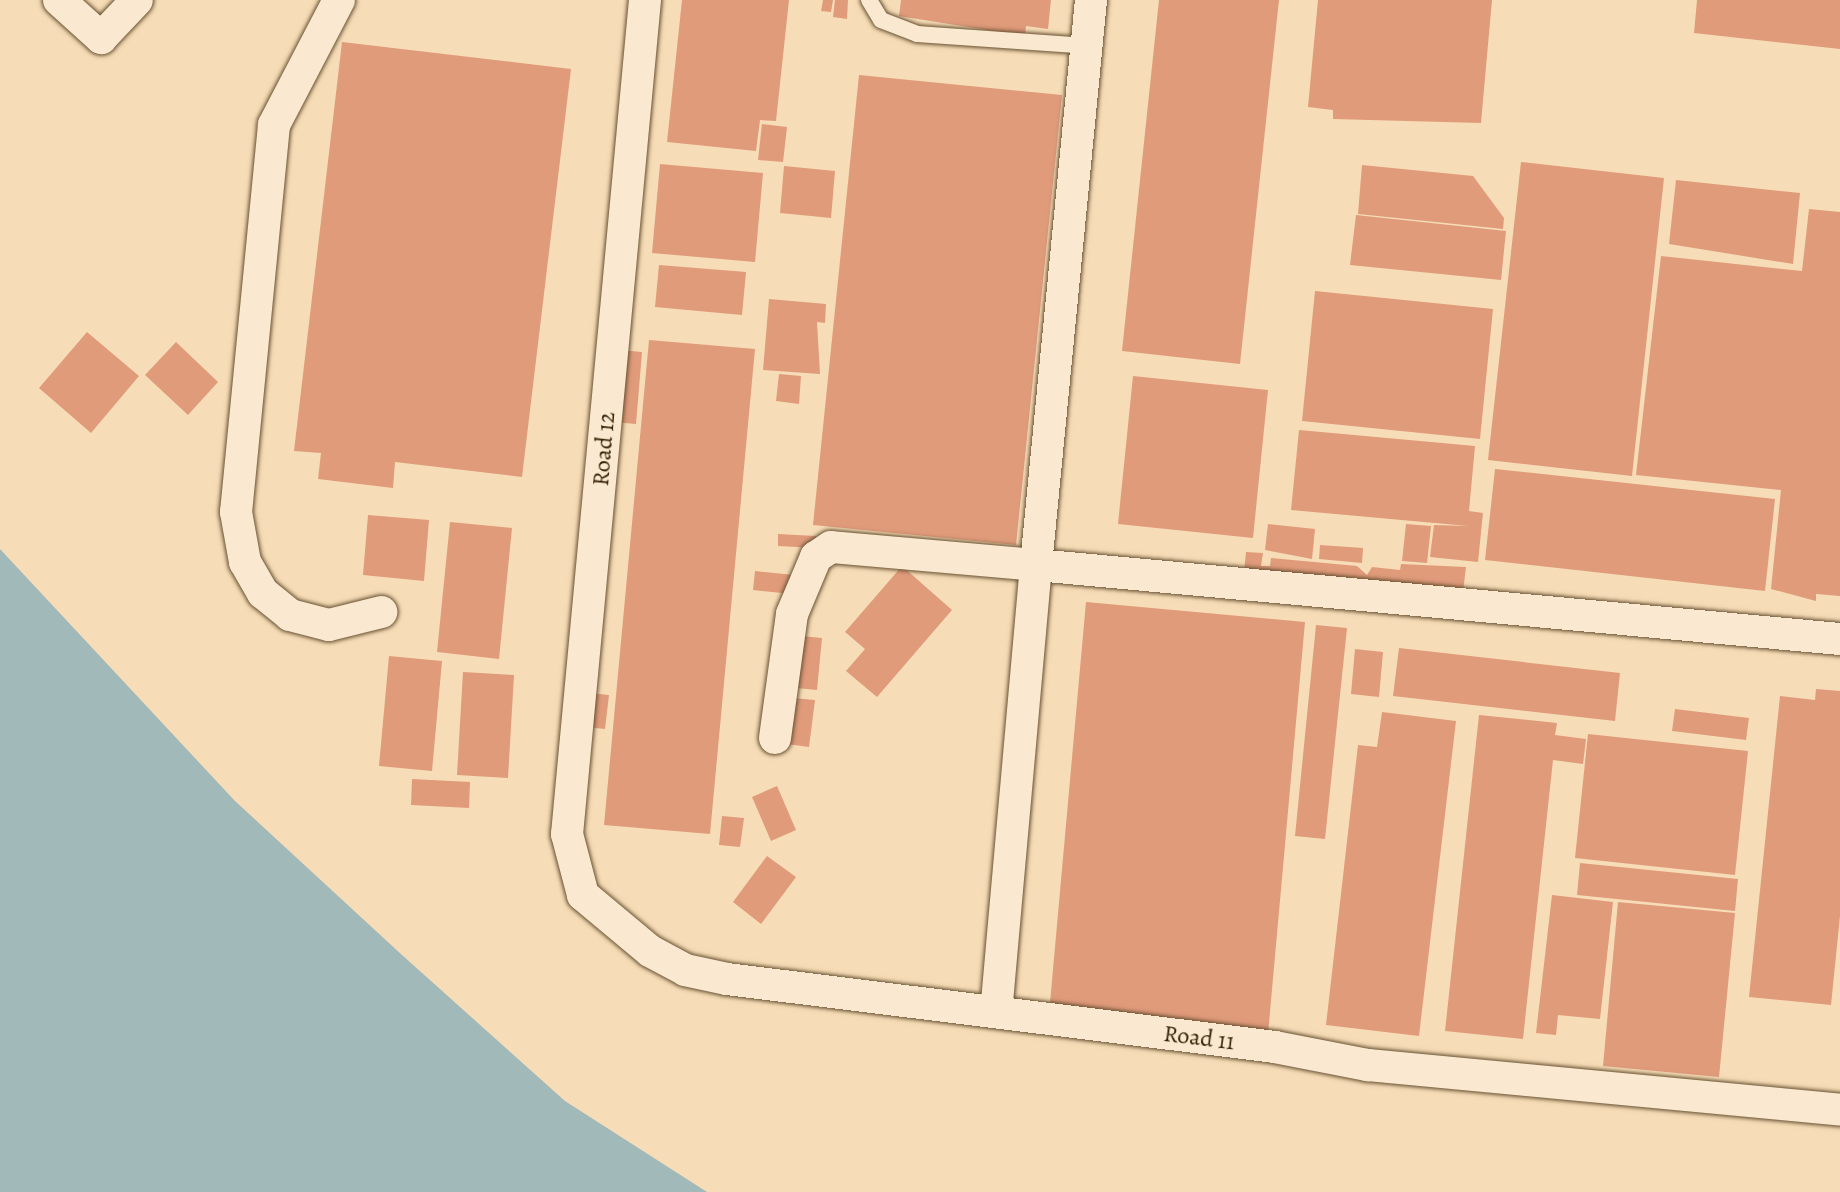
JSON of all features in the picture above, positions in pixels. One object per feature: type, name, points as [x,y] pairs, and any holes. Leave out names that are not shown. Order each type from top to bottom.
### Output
[{"type":"street","points":[[59,0],[101,38],[137,0]]},
{"type":"street","points":[[339,0],[274,125],[236,512],[245,562],[263,593],[290,615],[329,625],[381,612]]},
{"type":"street","name":"Road 12","points":[[583,895],[567,834],[645,0]]},
{"type":"street","points":[[996,1010],[1091,0]]},
{"type":"street","points":[[775,738],[792,614],[816,557],[831,547],[1840,639]]},
{"type":"street","name":"Road 11","points":[[583,895],[685,970],[996,1010],[1368,1065],[1840,1110]]},
{"type":"lane","points":[[869,0],[881,20],[917,34],[1087,46]]},
{"type":"water","points":[[0,549],[235,801],[402,955],[565,1101],[707,1192],[0,1192]]},
{"type":"building","points":[[682,0],[789,0],[776,121],[760,120],[756,151],[667,142]]},
{"type":"building","points":[[823,0],[833,0],[831,12],[821,11]]},
{"type":"building","points":[[835,0],[848,0],[847,19],[833,17]]},
{"type":"building","points":[[901,0],[1051,0],[1048,29],[1026,26],[1025,36],[899,16]]},
{"type":"building","points":[[1159,0],[1279,0],[1240,364],[1122,351]]},
{"type":"building","points":[[1318,0],[1492,0],[1481,123],[1333,119],[1333,110],[1308,107]]},
{"type":"building","points":[[1697,0],[1840,0],[1840,49],[1694,33]]},
{"type":"building","points":[[342,42],[571,69],[522,477],[395,462],[393,488],[318,479],[321,453],[294,451]]},
{"type":"building","points":[[859,75],[1062,95],[1016,545],[813,525]]},
{"type":"building","points":[[762,124],[787,127],[783,162],[758,160]]},
{"type":"building","points":[[1521,162],[1664,178],[1632,476],[1488,460]]},
{"type":"building","points":[[660,164],[763,173],[755,262],[652,253]]},
{"type":"building","points":[[1362,165],[1473,176],[1504,218],[1503,229],[1358,214]]},
{"type":"building","points":[[784,166],[835,171],[831,218],[780,213]]},
{"type":"building","points":[[1676,180],[1800,193],[1793,264],[1669,244]]},
{"type":"building","points":[[1809,209],[1840,212],[1840,596],[1816,594],[1816,601],[1771,589],[1781,490],[1636,475],[1661,256],[1802,271]]},
{"type":"building","points":[[1356,215],[1506,231],[1501,280],[1350,265]]},
{"type":"building","points":[[659,265],[746,272],[742,315],[655,307]]},
{"type":"building","points":[[1315,291],[1493,309],[1480,439],[1302,421]]},
{"type":"building","points":[[769,299],[826,304],[825,323],[817,322],[820,374],[763,370]]},
{"type":"building","points":[[87,332],[139,376],[91,433],[39,388]]},
{"type":"building","points":[[649,340],[755,349],[710,834],[604,825]]},
{"type":"building","points":[[176,342],[218,382],[188,415],[145,375]]},
{"type":"building","points":[[620,350],[642,352],[636,424],[613,422]]},
{"type":"building","points":[[779,374],[801,376],[799,404],[776,401]]},
{"type":"building","points":[[1133,376],[1268,390],[1253,538],[1118,524]]},
{"type":"building","points":[[1299,430],[1475,446],[1469,511],[1483,513],[1478,562],[1430,557],[1434,525],[1468,526],[1291,510]]},
{"type":"building","points":[[1495,469],[1775,499],[1765,591],[1485,560]]},
{"type":"building","points":[[368,515],[429,520],[424,581],[363,575]]},
{"type":"building","points":[[450,522],[512,528],[499,659],[437,652]]},
{"type":"building","points":[[1268,524],[1315,529],[1312,559],[1265,550]]},
{"type":"building","points":[[1406,524],[1431,526],[1427,563],[1402,561]]},
{"type":"building","points":[[778,534],[816,536],[815,548],[778,546]]},
{"type":"building","points":[[1320,545],[1363,548],[1362,563],[1319,559]]},
{"type":"building","points":[[1246,552],[1263,553],[1261,566],[1270,566],[1271,558],[1357,566],[1367,575],[1372,567],[1400,570],[1401,564],[1466,567],[1463,592],[1244,572]]},
{"type":"building","points":[[902,566],[952,610],[877,697],[846,671],[865,649],[845,632]]},
{"type":"building","points":[[755,571],[794,575],[792,594],[753,590]]},
{"type":"building","points":[[1086,602],[1305,622],[1268,1034],[1049,1014]]},
{"type":"building","points":[[1316,625],[1347,628],[1325,839],[1295,836]]},
{"type":"building","points":[[801,636],[822,638],[817,690],[796,688]]},
{"type":"building","points":[[1399,648],[1620,673],[1615,721],[1393,696]]},
{"type":"building","points":[[1355,649],[1383,652],[1379,697],[1351,694]]},
{"type":"building","points":[[389,656],[442,661],[432,771],[379,766]]},
{"type":"building","points":[[463,672],[514,675],[508,778],[457,775]]},
{"type":"building","points":[[1816,689],[1840,691],[1840,916],[1831,1005],[1749,997],[1780,696],[1815,700]]},
{"type":"building","points":[[590,693],[609,695],[605,729],[586,727]]},
{"type":"building","points":[[793,698],[815,700],[809,747],[787,744]]},
{"type":"building","points":[[1675,709],[1749,718],[1746,740],[1672,731]]},
{"type":"building","points":[[1382,712],[1456,721],[1419,1036],[1326,1025],[1358,745],[1377,747]]},
{"type":"building","points":[[1479,715],[1557,723],[1555,735],[1586,739],[1583,764],[1553,760],[1523,1039],[1445,1031]]},
{"type":"building","points":[[1588,734],[1748,751],[1735,875],[1575,858]]},
{"type":"building","points":[[412,779],[470,782],[469,808],[411,805]]},
{"type":"building","points":[[777,786],[796,830],[771,841],[752,797]]},
{"type":"building","points":[[722,816],[744,818],[740,847],[719,845]]},
{"type":"building","points":[[767,856],[796,877],[761,924],[733,902]]},
{"type":"building","points":[[1580,863],[1738,879],[1735,911],[1577,895]]},
{"type":"building","points":[[1552,895],[1613,902],[1600,1019],[1558,1015],[1556,1035],[1536,1033]]},
{"type":"building","points":[[1618,902],[1735,913],[1719,1077],[1603,1066]]}]
